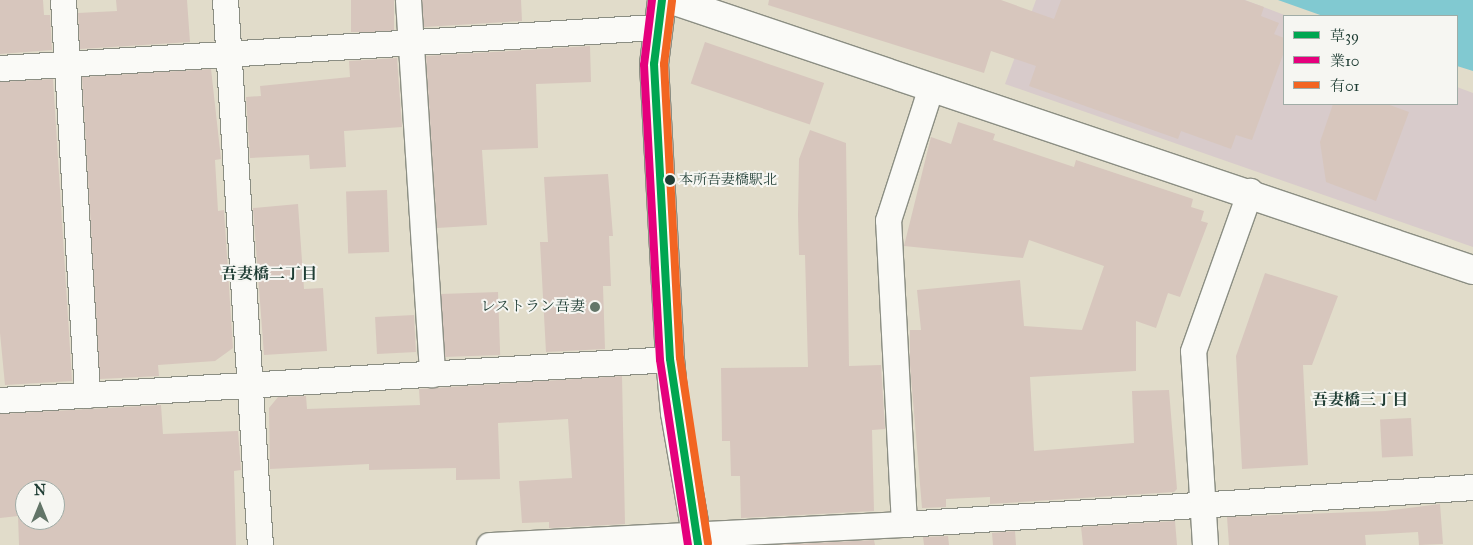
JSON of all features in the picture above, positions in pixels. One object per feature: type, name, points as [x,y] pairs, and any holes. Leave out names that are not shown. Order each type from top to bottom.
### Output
[{"type":"street","points":[[63,0],[87,395]]},
{"type":"street","points":[[225,0],[260,545]]},
{"type":"street","points":[[408,0],[432,374]]},
{"type":"street","points":[[662,0],[656,27],[654,64],[670,359],[675,413],[697,538]]},
{"type":"street","points":[[672,0],[1250,191],[1473,270]]},
{"type":"street","points":[[0,68],[411,44],[656,27]]},
{"type":"street","points":[[904,524],[888,220],[931,86]]},
{"type":"street","points":[[1205,545],[1193,351],[1250,191]]},
{"type":"street","points":[[0,400],[670,359]]},
{"type":"street","points":[[489,545],[697,538],[1473,487]]},
{"type":"shaded area","points":[[1036,0],[1245,0],[1284,15],[1283,105],[1458,105],[1458,87],[1473,93],[1473,247],[1005,84]]},
{"type":"water","points":[[1278,0],[1473,0],[1473,71],[1458,66],[1458,15],[1320,15]]},
{"type":"building","points":[[0,0],[43,0],[44,15],[50,15],[52,50],[0,54]]},
{"type":"building","points":[[116,0],[187,0],[190,42],[80,49],[78,13],[117,11]]},
{"type":"building","points":[[351,0],[394,0],[394,32],[351,32]]},
{"type":"building","points":[[422,0],[521,0],[522,21],[424,27]]},
{"type":"building","points":[[769,0],[1001,0],[1054,19],[1061,0],[1244,0],[1264,7],[1261,16],[1279,23],[1274,34],[1283,38],[1283,55],[1252,140],[1236,135],[1231,149],[1181,131],[1178,139],[1029,86],[1036,66],[991,51],[984,73],[768,5]]},
{"type":"building","points":[[705,42],[824,83],[810,125],[691,84]]},
{"type":"building","points":[[590,46],[591,82],[536,84],[538,148],[482,150],[487,225],[437,228],[426,56]]},
{"type":"building","points":[[397,58],[402,127],[344,131],[346,167],[310,169],[309,155],[250,158],[246,97],[261,96],[260,86],[350,77],[349,61]]},
{"type":"building","points":[[211,69],[221,159],[215,160],[218,211],[224,210],[233,348],[215,361],[158,365],[159,376],[100,379],[82,77]]},
{"type":"building","points":[[53,79],[72,381],[5,385],[0,333],[0,82]]},
{"type":"building","points":[[1333,105],[1390,105],[1409,112],[1376,201],[1326,182],[1320,142]]},
{"type":"building","points":[[958,122],[995,134],[993,140],[1074,167],[1076,160],[1193,199],[1191,207],[1204,211],[1201,221],[1208,223],[1180,297],[1168,293],[1156,328],[1136,321],[1136,371],[1030,377],[1034,451],[1134,443],[1132,391],[1169,390],[1177,489],[1174,492],[990,504],[990,497],[946,499],[946,507],[922,508],[910,365],[910,330],[921,330],[917,290],[1020,280],[1024,326],[1082,330],[1104,266],[1029,240],[1023,258],[904,246],[931,137],[951,144]]},
{"type":"building","points":[[810,130],[846,143],[849,366],[881,365],[885,429],[872,430],[874,511],[741,518],[740,476],[731,476],[730,441],[722,441],[721,368],[808,367],[805,255],[799,255],[798,215],[799,159]]},
{"type":"building","points":[[608,174],[613,236],[609,236],[611,286],[603,286],[605,349],[546,352],[540,242],[548,242],[544,177]]},
{"type":"building","points":[[387,190],[389,252],[348,253],[346,191]]},
{"type":"building","points":[[298,204],[304,289],[323,288],[327,351],[264,355],[253,208]]},
{"type":"building","points":[[1265,273],[1338,296],[1312,365],[1303,365],[1308,465],[1242,469],[1236,356]]},
{"type":"building","points":[[498,292],[500,355],[443,357],[441,294]]},
{"type":"building","points":[[414,315],[416,352],[377,354],[375,317]]},
{"type":"building","points":[[622,376],[625,524],[549,528],[549,522],[522,523],[519,481],[572,478],[568,419],[498,423],[500,479],[456,480],[456,468],[369,470],[369,464],[270,469],[269,408],[278,397],[306,396],[307,409],[420,405],[419,389]]},
{"type":"building","points":[[161,405],[163,434],[238,431],[241,470],[234,471],[236,545],[19,545],[18,530],[65,530],[65,480],[15,480],[15,516],[0,518],[0,414]]},
{"type":"building","points":[[1411,418],[1413,456],[1382,458],[1380,420]]},
{"type":"building","points":[[1440,504],[1443,544],[1419,545],[1418,532],[1365,535],[1366,545],[1229,545],[1227,517],[1385,511]]},
{"type":"building","points":[[1175,521],[1177,545],[1083,545],[1081,527]]},
{"type":"building","points":[[1015,531],[1016,545],[993,545],[992,533]]},
{"type":"building","points":[[948,536],[949,545],[924,545],[923,537]]},
{"type":"building","points":[[874,540],[875,545],[773,545]]},
{"type":"transit line","name":"業10","points":[[652,0],[644,65],[660,360],[688,545]]},
{"type":"transit line","name":"草39","points":[[662,0],[654,64],[670,359],[698,545]]},
{"type":"transit line","name":"有01","points":[[672,1],[664,64],[680,358],[708,543]]},
{"type":"place","name":"本所吾妻橋駅北","points":[[670,180]]},
{"type":"place","name":"レストラン吾妻","points":[[595,307]]},
{"type":"district","name":"吾妻橋二丁目","points":[[269,274]]},
{"type":"district","name":"吾妻橋三丁目","points":[[1360,400]]}]
